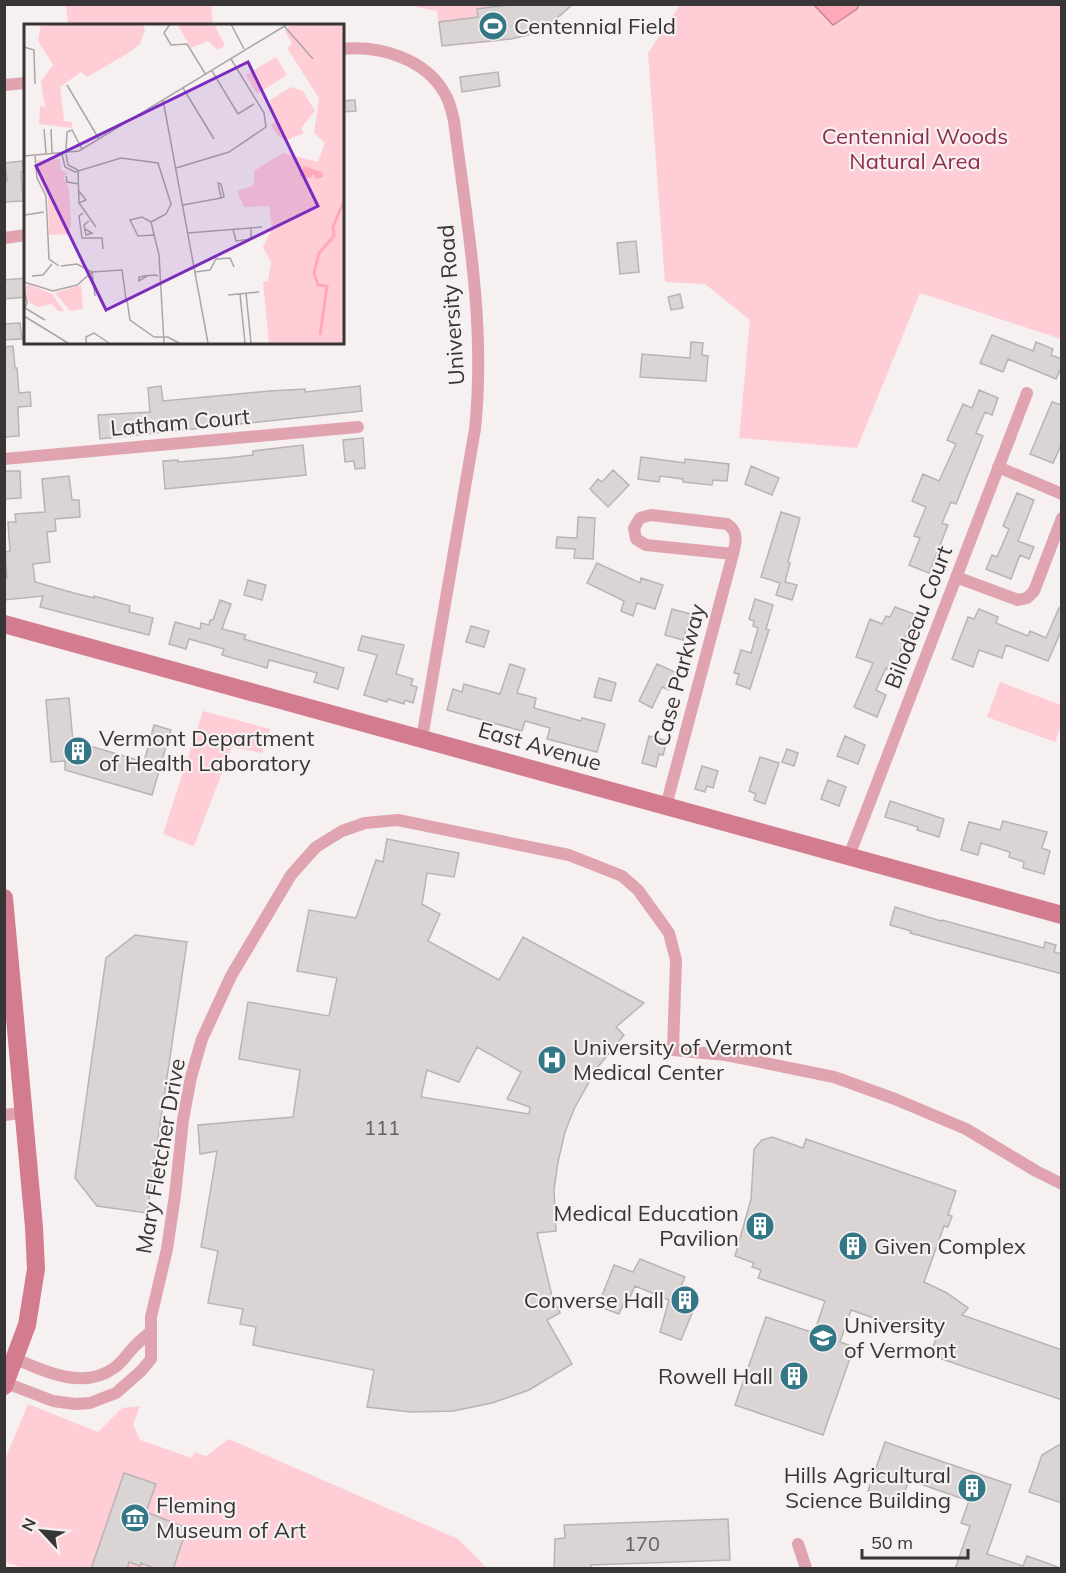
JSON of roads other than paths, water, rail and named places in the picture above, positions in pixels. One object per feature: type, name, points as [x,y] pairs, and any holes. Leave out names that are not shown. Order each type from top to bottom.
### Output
[{"type":"main road","name":"East Avenue","points":[[4,624],[1062,915]]},
{"type":"main road","points":[[4,898],[36,1269],[27,1325],[5,1384]]},
{"type":"street","name":"University Road","points":[[344,49],[366,49],[396,55],[425,70],[445,94],[454,121],[475,295],[479,377],[475,429],[422,738]]},
{"type":"street","points":[[4,86],[24,83]]},
{"type":"street","points":[[4,238],[24,235]]},
{"type":"street","name":"Bilodeau Court","points":[[849,856],[1027,393]]},
{"type":"street","name":"Latham Court","points":[[4,459],[358,427]]},
{"type":"street","points":[[998,467],[1062,494]]},
{"type":"street","name":"Case Parkway","points":[[666,806],[733,554],[736,536],[727,524],[648,515],[638,520],[634,528],[636,539],[643,544],[733,554]]},
{"type":"street","points":[[956,577],[1018,600],[1027,598],[1034,591],[1062,518]]},
{"type":"street","name":"Mary Fletcher Drive","points":[[5,1384],[53,1401],[75,1404],[90,1403],[105,1399],[127,1385],[151,1359],[151,1317],[171,1222],[183,1120],[191,1077],[202,1039],[231,976],[291,875],[316,847],[342,831],[365,823],[398,820],[569,855],[622,876],[643,896],[669,933],[676,960],[673,1050],[726,1055],[834,1077],[895,1099],[966,1129],[1036,1172],[1062,1184]]},
{"type":"street","points":[[4,1115],[23,1113]]},
{"type":"street","points":[[16,1359],[55,1375],[88,1378],[113,1369],[150,1332]]},
{"type":"street","points":[[798,1544],[806,1569]]},
{"type":"place","name":"Centennial Field","points":[[493,26]]},
{"type":"place","name":"Vermont Department of Health Laboratory","points":[[78,751]]},
{"type":"place","name":"University of Vermont Medical Center","points":[[552,1060]]},
{"type":"place","name":"Medical Education Pavilion","points":[[760,1226]]},
{"type":"place","name":"Given Complex","points":[[853,1246]]},
{"type":"place","name":"Converse Hall","points":[[685,1300]]},
{"type":"place","name":"University of Vermont","points":[[823,1338]]},
{"type":"place","name":"Rowell Hall","points":[[794,1376]]},
{"type":"place","name":"Hills Agricultural Science Building","points":[[972,1488]]},
{"type":"place","name":"Fleming Museum of Art","points":[[135,1518]]},
{"type":"park label","name":"Centennial Woods Natural Area","points":[[915,148]]}]
